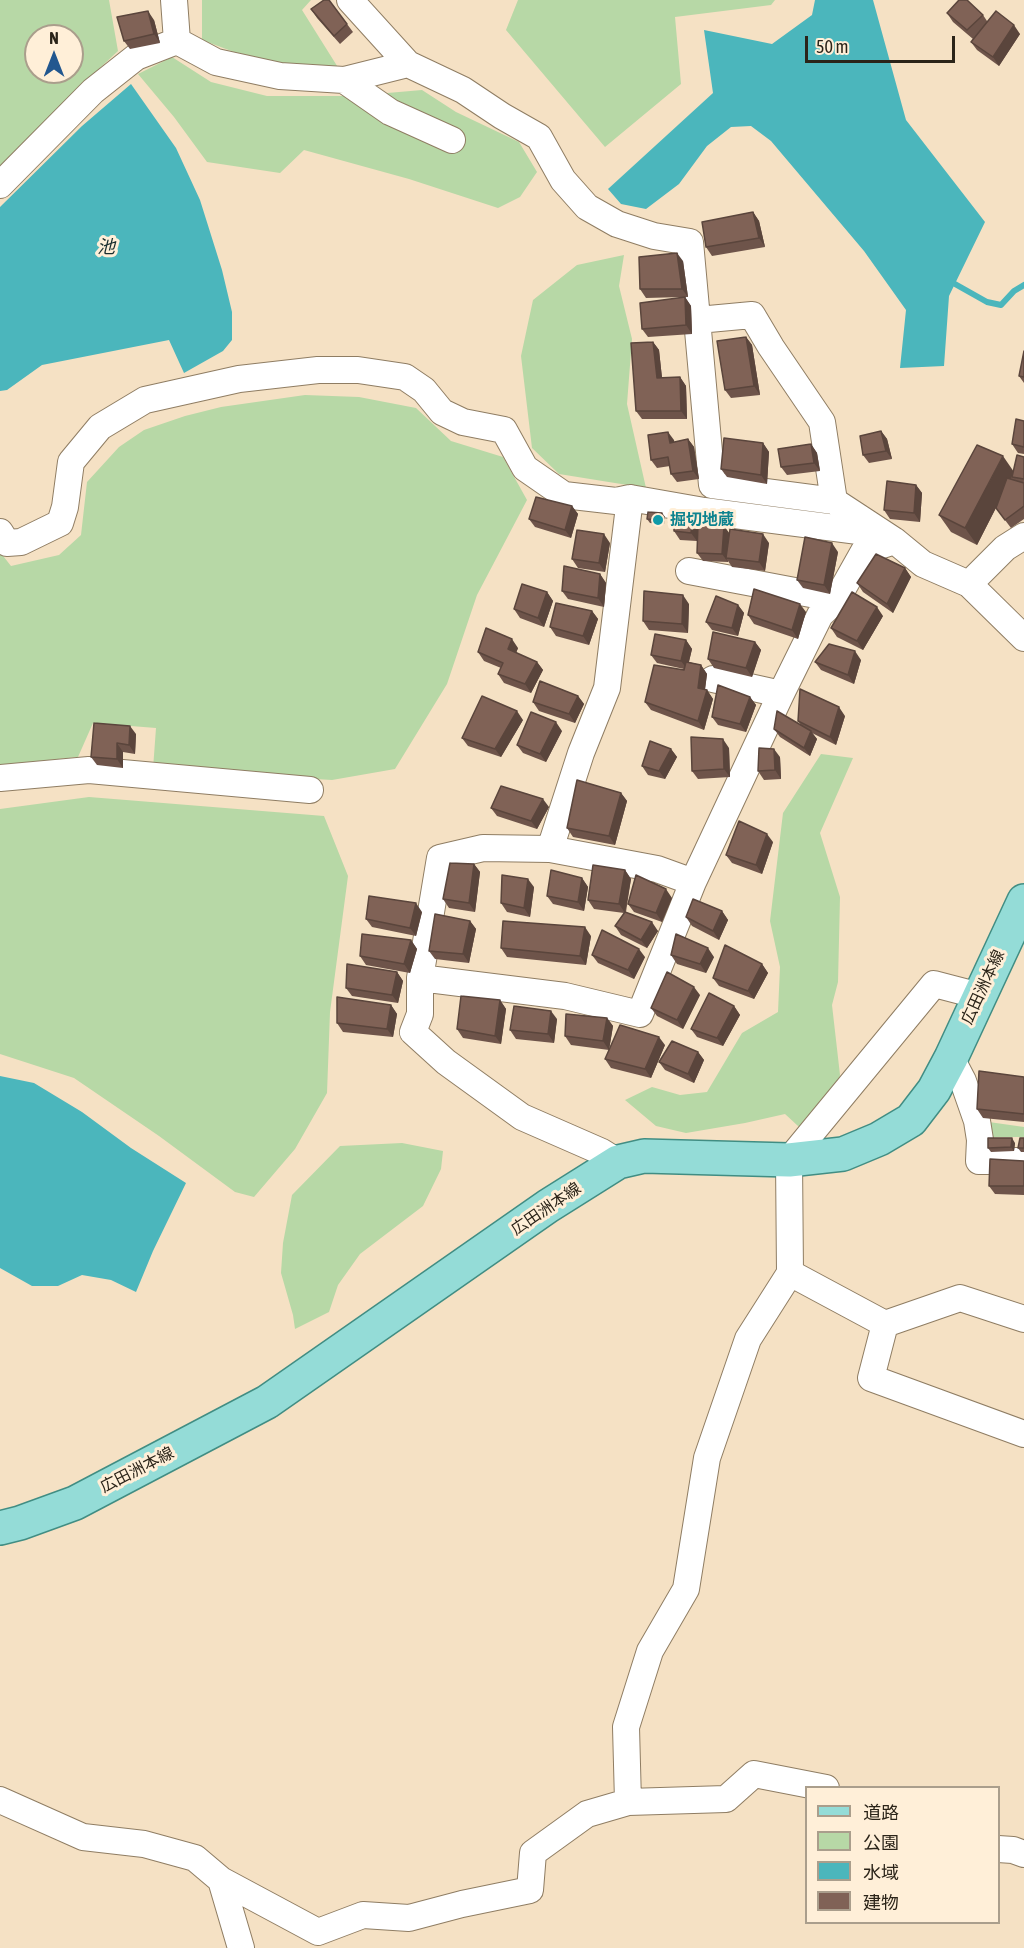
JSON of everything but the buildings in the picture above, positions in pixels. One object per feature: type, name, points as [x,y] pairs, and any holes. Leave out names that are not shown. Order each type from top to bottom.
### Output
[{"type":"main road","name":"広田洲本線","points":[[0,1528],[75,1503],[267,1402],[548,1206],[618,1162],[644,1156],[789,1160],[843,1154],[879,1139],[911,1120],[934,1090],[951,1058],[1024,901]]},
{"type":"street","points":[[174,0],[177,41]]},
{"type":"street","points":[[350,0],[408,64],[463,90],[539,137],[563,180],[587,207],[617,224],[654,236],[690,242],[712,485],[834,501],[895,541],[923,564],[969,584],[1024,638]]},
{"type":"street","points":[[0,185],[93,91],[136,57],[177,41],[216,62],[280,76],[344,80],[408,64]]},
{"type":"street","points":[[344,80],[390,112],[452,140]]},
{"type":"street","points":[[698,320],[752,315],[822,422],[834,501]]},
{"type":"street","points":[[0,532],[7,543],[21,542],[60,523],[65,507],[70,462],[100,427],[145,400],[239,379],[318,370],[358,370],[405,377],[424,390],[442,412],[463,422],[504,430],[525,468],[564,495],[616,501],[630,498],[704,511],[866,532],[895,541]]},
{"type":"street","points":[[550,849],[581,753],[607,687],[630,498]]},
{"type":"street","points":[[969,584],[1005,548],[1024,536]]},
{"type":"street","points":[[420,978],[565,996],[640,1014],[693,882],[820,615],[837,599],[864,551],[895,541]]},
{"type":"street","points":[[689,571],[837,599]]},
{"type":"street","points":[[713,679],[781,694]]},
{"type":"street","points":[[0,778],[89,770],[310,790]]},
{"type":"street","points":[[618,1162],[602,1152],[522,1117],[446,1062],[413,1032],[420,1014],[420,978],[440,858],[483,848],[550,849],[657,869],[693,882]]},
{"type":"street","points":[[628,1803],[626,1727],[650,1651],[686,1589],[707,1458],[748,1339],[790,1273],[789,1160],[934,984],[980,996]]},
{"type":"street","points":[[951,1058],[963,1081],[977,1121],[980,1140],[979,1161],[1024,1161]]},
{"type":"street","points":[[790,1273],[885,1324],[960,1298],[1024,1318]]},
{"type":"street","points":[[885,1324],[871,1378],[1024,1434]]},
{"type":"street","points":[[0,1800],[83,1838],[144,1844],[195,1858],[220,1880],[318,1932],[363,1915],[409,1918],[530,1890],[533,1853],[587,1814],[628,1803],[726,1800],[754,1774],[816,1786]]},
{"type":"street","points":[[1000,1849],[1024,1854]]},
{"type":"street","points":[[220,1880],[241,1948]]},
{"type":"green space","points":[[0,0],[109,0],[118,51],[84,83],[84,24],[24,24],[24,84],[83,84],[0,172]]},
{"type":"green space","points":[[202,0],[311,0],[302,10],[339,69],[291,65],[234,52],[202,40]]},
{"type":"green space","points":[[518,0],[775,0],[771,5],[675,17],[681,84],[605,147],[506,30]]},
{"type":"green space","points":[[172,57],[211,82],[267,96],[353,96],[422,90],[456,112],[519,142],[537,172],[520,197],[498,208],[409,179],[304,150],[280,173],[207,162],[138,74]]},
{"type":"green space","points":[[624,255],[619,286],[632,339],[627,404],[646,488],[559,474],[532,448],[521,356],[533,300],[577,265]]},
{"type":"green space","points":[[305,395],[359,397],[416,408],[451,441],[503,457],[527,500],[477,595],[447,684],[395,769],[332,780],[153,769],[156,728],[93,723],[78,757],[0,765],[0,552],[11,566],[59,555],[81,535],[87,482],[119,447],[144,430],[221,407]]},
{"type":"green space","points":[[821,754],[853,758],[820,833],[840,897],[838,982],[832,1005],[840,1075],[833,1118],[810,1137],[785,1114],[686,1133],[656,1126],[625,1100],[652,1087],[680,1095],[707,1092],[742,1033],[778,1012],[780,967],[770,921],[783,813]]},
{"type":"green space","points":[[89,797],[324,816],[348,876],[330,1012],[327,1093],[295,1149],[254,1197],[235,1192],[74,1078],[0,1054],[0,809]]},
{"type":"green space","points":[[989,1122],[1024,1127],[1024,1137],[988,1137]]},
{"type":"green space","points":[[402,1143],[443,1151],[441,1169],[423,1206],[360,1254],[338,1285],[329,1312],[295,1329],[281,1273],[283,1243],[292,1195],[340,1146]]},
{"type":"water","points":[[815,0],[873,0],[906,120],[985,222],[949,296],[944,366],[900,368],[906,310],[864,251],[771,141],[751,126],[731,127],[707,146],[679,184],[646,209],[621,204],[608,189],[713,93],[704,30],[772,44],[812,15]]},
{"type":"water","name":"池","points":[[131,84],[176,148],[200,200],[222,270],[232,312],[232,340],[223,351],[184,373],[169,340],[42,365],[7,390],[0,391],[0,207],[82,126]]},
{"type":"water","points":[[0,1076],[34,1083],[82,1112],[131,1148],[186,1183],[136,1292],[111,1280],[82,1275],[58,1286],[32,1286],[0,1268]]},
{"type":"waterway","points":[[955,284],[987,302],[1001,305],[1014,291],[1024,285]]},
{"type":"place","name":"掘切地蔵","points":[[658,520]]}]
